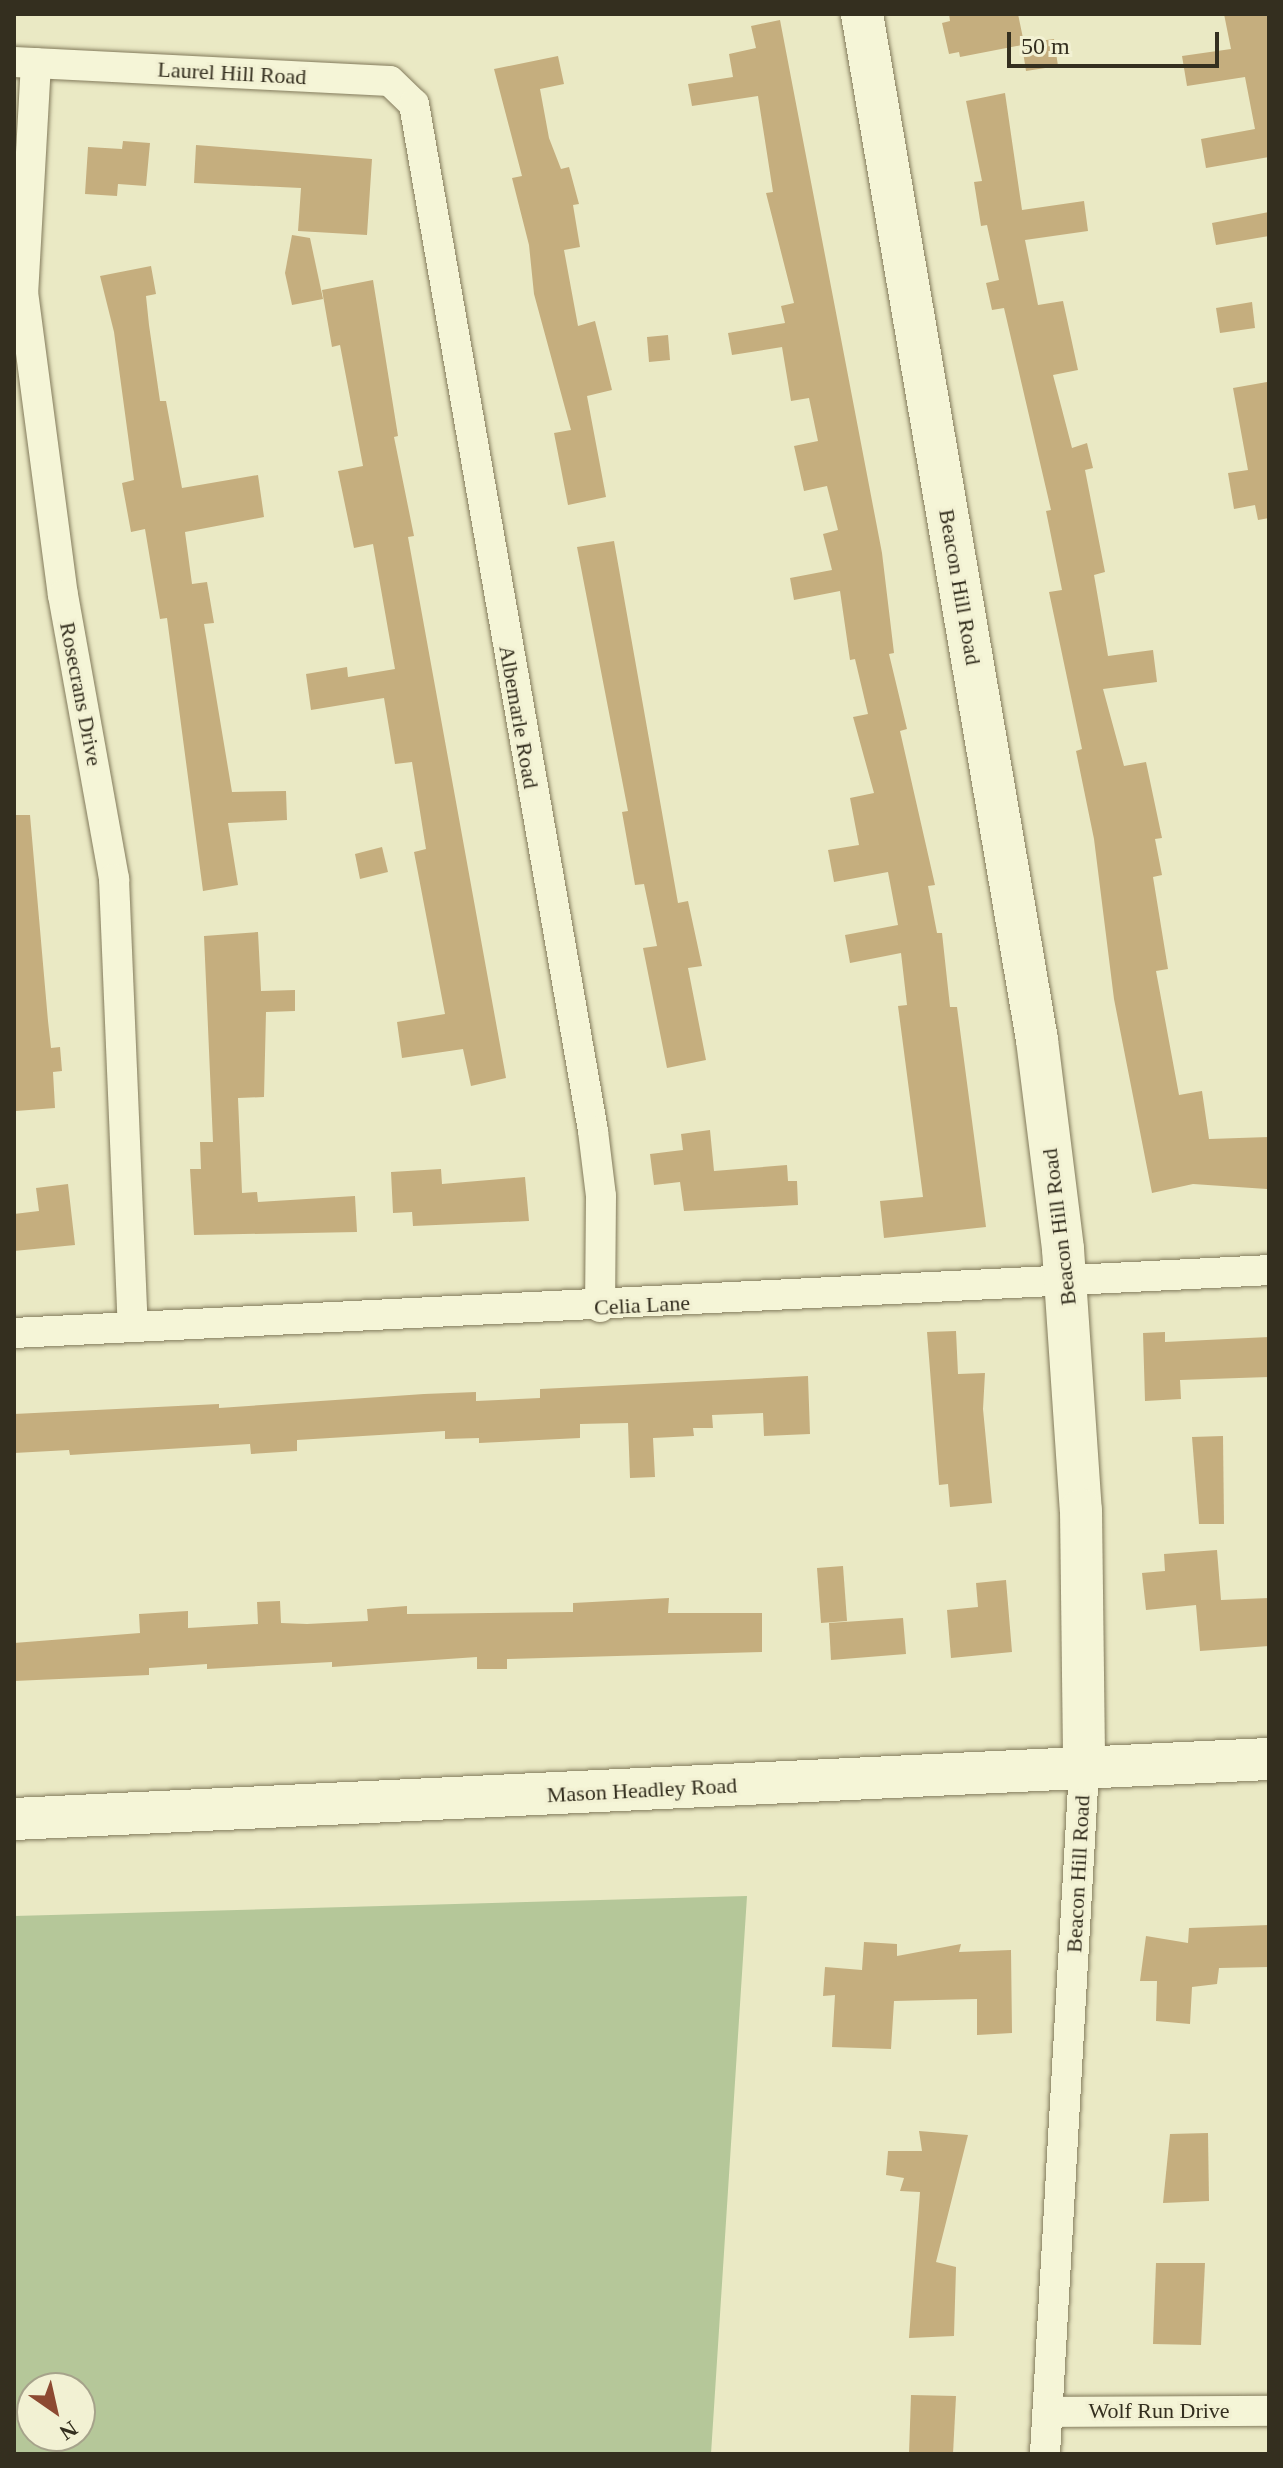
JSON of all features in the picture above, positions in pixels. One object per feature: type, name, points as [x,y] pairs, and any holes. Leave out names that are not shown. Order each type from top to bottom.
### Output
[{"type":"street","name":"Beacon Hill Road","points":[[862,14],[1037,1040],[1067,1282],[1082,1526],[1084,1769],[1045,2454]]},
{"type":"street","name":"Laurel Hill Road","points":[[25,62],[390,81],[407,92],[419,129]]},
{"type":"street","name":"Rosecrans Drive","points":[[25,62],[23,292],[60,580],[114,879],[133,1327]]},
{"type":"street","name":"Albemarle Road","points":[[419,129],[593,1131],[602,1211],[600,1307]]},
{"type":"street","name":"Celia Lane","points":[[14,1333],[600,1307],[1269,1270]]},
{"type":"street","name":"Mason Headley Road","points":[[14,1819],[1269,1759]]},
{"type":"street","name":"Wolf Run Drive","points":[[1048,2412],[1269,2411]]},
{"type":"green space","points":[[747,1896],[711,2454],[14,2454],[14,1916]]},
{"type":"building","points":[[949,14],[1018,14],[1024,43],[1054,39],[1058,66],[1026,71],[1022,45],[960,57],[959,52],[949,54],[942,23],[950,21]]},
{"type":"building","points":[[1224,14],[1269,14],[1269,157],[1206,168],[1201,139],[1255,129],[1245,77],[1187,86],[1182,56],[1231,49]]},
{"type":"building","points":[[780,20],[882,553],[894,653],[889,654],[907,729],[900,731],[935,885],[928,886],[937,933],[942,933],[950,1007],[957,1007],[986,1227],[884,1238],[880,1201],[923,1197],[898,1006],[907,1005],[901,953],[850,963],[845,935],[898,925],[888,872],[834,882],[828,850],[859,845],[850,798],[874,793],[853,717],[868,714],[855,659],[850,660],[840,591],[794,600],[790,578],[832,570],[823,534],[838,530],[827,486],[804,491],[794,446],[818,441],[809,398],[791,401],[782,347],[732,355],[728,333],[785,323],[781,306],[794,303],[766,193],[773,192],[758,96],[692,106],[688,84],[733,77],[729,54],[756,48],[751,26]]},
{"type":"building","points":[[558,56],[564,84],[540,89],[549,138],[561,169],[569,167],[579,204],[573,205],[580,247],[564,250],[578,326],[595,321],[612,390],[587,396],[606,497],[568,505],[554,433],[571,430],[534,294],[529,245],[512,178],[522,176],[494,69]]},
{"type":"building","points":[[1005,93],[1022,210],[1084,201],[1088,231],[1025,240],[1038,305],[1063,301],[1078,370],[1053,375],[1072,448],[1087,443],[1093,468],[1085,470],[1105,572],[1094,575],[1108,656],[1153,650],[1157,682],[1103,689],[1124,766],[1146,762],[1162,838],[1155,839],[1162,875],[1153,877],[1168,969],[1156,971],[1179,1095],[1202,1091],[1209,1139],[1269,1137],[1267,1189],[1193,1184],[1152,1193],[1114,999],[1094,839],[1076,751],[1082,749],[1049,592],[1062,590],[1046,511],[1051,510],[1004,308],[992,310],[986,283],[999,280],[987,225],[981,226],[974,182],[982,181],[966,101]]},
{"type":"building","points":[[123,141],[150,143],[146,186],[118,184],[117,196],[85,194],[88,147],[122,149]]},
{"type":"building","points":[[196,145],[372,159],[367,235],[298,231],[301,188],[194,183]]},
{"type":"building","points":[[1269,212],[1269,236],[1216,245],[1212,223]]},
{"type":"building","points":[[292,235],[310,238],[323,299],[292,305],[285,273]]},
{"type":"building","points":[[151,266],[156,294],[146,296],[149,325],[160,401],[166,401],[182,488],[258,475],[264,517],[185,532],[192,584],[207,582],[214,623],[204,624],[232,792],[286,791],[287,820],[228,823],[238,885],[203,891],[167,618],[160,619],[145,529],[131,532],[122,483],[134,480],[114,332],[100,276]]},
{"type":"building","points":[[373,280],[398,436],[394,437],[414,536],[408,537],[506,1078],[471,1086],[463,1049],[402,1058],[397,1022],[445,1014],[414,852],[426,849],[412,762],[395,764],[384,698],[311,710],[306,674],[347,667],[348,677],[395,669],[373,544],[354,548],[338,471],[363,466],[340,345],[332,347],[322,290]]},
{"type":"building","points":[[1252,302],[1255,328],[1220,333],[1216,308]]},
{"type":"building","points":[[668,335],[670,360],[649,362],[647,337]]},
{"type":"building","points":[[1267,382],[1269,518],[1258,520],[1255,505],[1234,509],[1228,473],[1248,470],[1233,388]]},
{"type":"building","points":[[614,541],[678,903],[688,901],[702,966],[688,968],[706,1060],[667,1068],[643,948],[657,946],[644,884],[635,885],[622,812],[628,811],[577,547]]},
{"type":"building","points":[[14,815],[30,815],[51,1048],[60,1047],[62,1071],[53,1072],[55,1108],[16,1111]]},
{"type":"building","points":[[382,847],[388,872],[360,879],[355,854]]},
{"type":"building","points":[[258,932],[261,991],[295,990],[295,1011],[266,1012],[264,1097],[238,1098],[242,1193],[257,1192],[258,1202],[355,1196],[357,1232],[194,1235],[190,1169],[201,1169],[200,1142],[213,1142],[204,936]]},
{"type":"building","points":[[710,1130],[714,1171],[787,1165],[788,1181],[797,1181],[798,1205],[684,1211],[680,1182],[654,1185],[650,1154],[683,1150],[681,1134]]},
{"type":"building","points":[[441,1169],[442,1184],[525,1177],[529,1221],[413,1226],[412,1212],[393,1213],[391,1172]]},
{"type":"building","points":[[68,1184],[75,1245],[14,1251],[14,1214],[39,1211],[36,1188]]},
{"type":"building","points":[[956,1331],[958,1374],[985,1373],[983,1409],[992,1503],[950,1507],[948,1484],[939,1485],[927,1332]]},
{"type":"building","points":[[1165,1332],[1165,1342],[1269,1337],[1269,1377],[1180,1380],[1181,1399],[1145,1401],[1143,1333]]},
{"type":"building","points":[[808,1376],[810,1434],[764,1436],[763,1413],[712,1415],[713,1428],[693,1428],[694,1436],[653,1438],[655,1477],[630,1478],[628,1423],[580,1424],[580,1438],[479,1443],[479,1438],[445,1439],[445,1431],[297,1440],[297,1451],[251,1454],[250,1444],[70,1455],[69,1450],[14,1453],[14,1414],[219,1404],[219,1408],[476,1392],[476,1401],[540,1398],[540,1389]]},
{"type":"building","points":[[1223,1436],[1224,1524],[1199,1524],[1192,1437]]},
{"type":"building","points":[[1217,1550],[1221,1600],[1269,1598],[1269,1646],[1200,1651],[1196,1605],[1146,1610],[1142,1573],[1165,1571],[1164,1554]]},
{"type":"building","points":[[843,1566],[847,1621],[821,1623],[817,1568]]},
{"type":"building","points":[[1006,1580],[1012,1652],[951,1658],[947,1610],[978,1607],[976,1583]]},
{"type":"building","points":[[669,1598],[668,1613],[762,1613],[762,1652],[507,1659],[507,1669],[477,1669],[477,1657],[332,1667],[332,1662],[207,1669],[207,1664],[149,1668],[149,1675],[14,1681],[14,1643],[140,1633],[139,1614],[188,1611],[188,1628],[258,1624],[257,1602],[280,1601],[281,1623],[307,1624],[368,1621],[367,1609],[407,1606],[407,1614],[573,1612],[573,1603]]},
{"type":"building","points":[[903,1618],[906,1654],[831,1660],[829,1623]]},
{"type":"building","points":[[1269,1925],[1269,1967],[1219,1968],[1217,1984],[1192,1987],[1190,2024],[1156,2021],[1157,1981],[1140,1981],[1146,1936],[1188,1943],[1189,1928]]},
{"type":"building","points":[[864,1942],[897,1944],[897,1956],[961,1944],[959,1952],[1011,1950],[1012,2033],[977,2035],[977,1999],[894,2001],[891,2049],[832,2047],[835,1995],[823,1996],[825,1967],[862,1970]]},
{"type":"building","points":[[919,2131],[968,2135],[936,2262],[956,2267],[954,2336],[909,2338],[920,2192],[900,2191],[904,2178],[886,2175],[888,2151],[922,2151]]},
{"type":"building","points":[[1208,2133],[1209,2201],[1163,2203],[1170,2134]]},
{"type":"building","points":[[1156,2263],[1205,2263],[1201,2345],[1153,2344]]},
{"type":"building","points":[[911,2395],[956,2396],[953,2454],[909,2454]]}]
